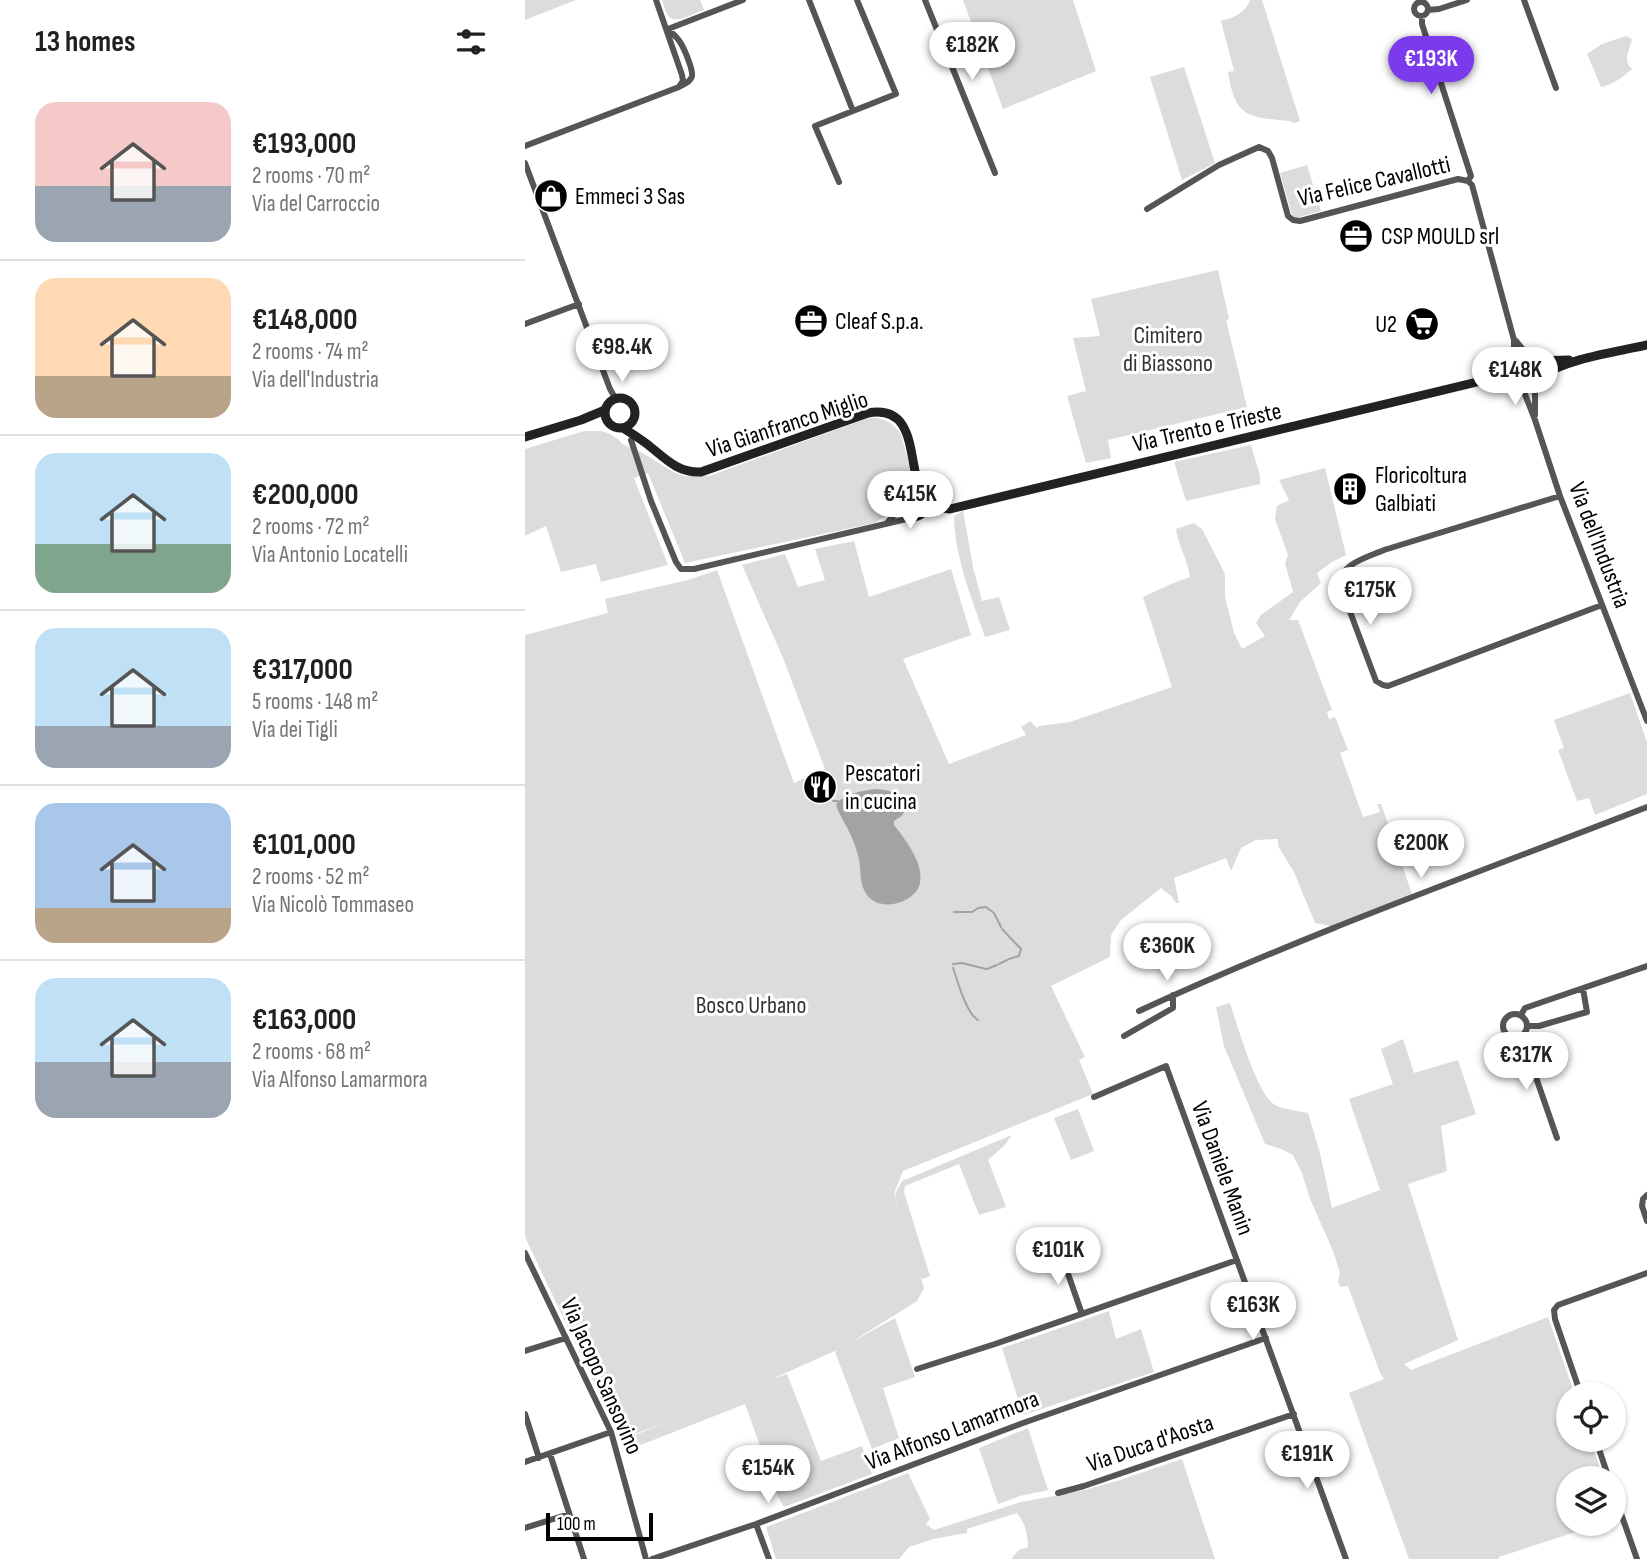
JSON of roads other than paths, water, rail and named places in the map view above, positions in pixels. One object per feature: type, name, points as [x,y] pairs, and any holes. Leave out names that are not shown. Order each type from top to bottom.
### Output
[{"type":"street","points":[[525,146],[680,87],[682,75],[656,0]]},
{"type":"street","points":[[668,29],[743,0]]},
{"type":"street","points":[[809,0],[853,111]]},
{"type":"street","points":[[839,182],[815,126],[896,94],[857,0]]},
{"type":"street","points":[[925,0],[995,173]]},
{"type":"street","points":[[1422,16],[1429,10],[1467,0]]},
{"type":"street","points":[[1524,0],[1556,88]]},
{"type":"street","points":[[1422,16],[1415,11],[1417,3],[1426,4],[1429,10]]},
{"type":"street","points":[[1422,16],[1471,176],[1468,181]]},
{"type":"street","name":"Via Felice Cavallotti","points":[[1147,209],[1219,165],[1259,147],[1268,150],[1272,158],[1288,216],[1293,220],[1300,221],[1458,179],[1468,181],[1472,185],[1514,340],[1513,367]]},
{"type":"street","points":[[525,163],[610,388],[617,399]]},
{"type":"street","points":[[525,324],[579,304]]},
{"type":"street","name":"Via Felice Cavallotti","points":[[1514,340],[1532,360]]},
{"type":"street","name":"Via Trento e Trieste","points":[[1477,382],[1531,384],[1550,370],[1647,345]]},
{"type":"street","name":"Via Trento e Trieste","points":[[918,515],[1477,382],[1513,367],[1521,359],[1581,360]]},
{"type":"street","points":[[1532,360],[1538,366],[1537,379]]},
{"type":"street","points":[[1513,367],[1513,376],[1519,383]]},
{"type":"street","name":"Via dell'Industria","points":[[1535,420],[1537,379]]},
{"type":"street","name":"Via dell'Industria","points":[[1519,383],[1647,721]]},
{"type":"street","points":[[581,420],[622,428],[633,421],[635,413],[632,405],[624,399],[609,403],[605,410],[606,419],[611,425]]},
{"type":"street","points":[[525,437],[605,410]]},
{"type":"street","name":"Via Gianfranco Miglio","points":[[622,428],[645,442],[672,465],[687,471],[701,472],[868,413],[881,411],[895,417],[903,426],[911,446],[913,467],[920,490]]},
{"type":"street","name":"Via Gianfranco Miglio","points":[[633,421],[645,442]]},
{"type":"street","points":[[631,440],[651,501],[681,569],[694,569],[885,525],[918,515],[925,510],[926,497],[920,490],[908,489],[900,497],[899,509],[885,525]]},
{"type":"street","name":"Via Gianfranco Miglio","points":[[908,489],[913,467]]},
{"type":"street","points":[[1560,496],[1384,550],[1345,569],[1340,575],[1340,585],[1371,669],[1376,681],[1388,686],[1602,605]]},
{"type":"street","name":"Via Trento e Trieste","points":[[927,503],[946,508]]},
{"type":"street","points":[[899,509],[908,516],[918,515]]},
{"type":"street","points":[[1139,1011],[1206,980],[1340,926],[1647,807]]},
{"type":"street","points":[[1521,1015],[1525,1008],[1647,966]]},
{"type":"street","points":[[1527,1026],[1539,1026],[1587,1012],[1583,989]]},
{"type":"street","points":[[1124,1036],[1173,1008],[1173,995]]},
{"type":"street","points":[[1521,1015],[1525,1020],[1527,1031],[1521,1037],[1507,1035],[1503,1030],[1508,1016],[1521,1015]]},
{"type":"street","points":[[1521,1037],[1557,1138]]},
{"type":"street","name":"Via Daniele Manin","points":[[1094,1097],[1166,1066],[1346,1559]]},
{"type":"street","points":[[1647,1195],[1642,1206],[1647,1222]]},
{"type":"street","points":[[1060,1251],[1082,1314]]},
{"type":"street","name":"Via Jacopo Sansovino","points":[[525,1253],[611,1432],[646,1559]]},
{"type":"street","points":[[917,1369],[1237,1260]]},
{"type":"street","points":[[1577,1382],[1554,1310],[1565,1302],[1647,1273]]},
{"type":"street","points":[[525,1351],[566,1338]]},
{"type":"street","name":"Via Alfonso Lamarmora","points":[[652,1559],[757,1524],[1023,1423],[1266,1338]]},
{"type":"street","name":"Via Duca d'Aosta","points":[[1058,1493],[1294,1414]]},
{"type":"street","points":[[525,1415],[539,1458]]},
{"type":"street","points":[[525,1462],[611,1432]]},
{"type":"street","points":[[550,1454],[584,1559]]},
{"type":"street","points":[[525,1528],[569,1514]]},
{"type":"street","points":[[757,1524],[769,1559]]},
{"type":"street","points":[[1626,1528],[1637,1559]]},
{"type":"waterway","points":[[833,801],[838,801]]},
{"type":"waterway","points":[[954,912],[972,912],[986,907],[994,913],[1001,927]]},
{"type":"waterway","points":[[1002,929],[1021,949],[1019,956],[1009,959]]},
{"type":"waterway","points":[[999,964],[1007,960]]},
{"type":"waterway","points":[[953,964],[962,963],[986,969]]},
{"type":"waterway","points":[[987,969],[997,965]]},
{"type":"waterway","points":[[953,968],[966,1004],[978,1020]]},
{"type":"place","name":"Emmeci 3 Sas","points":[[551,196]]},
{"type":"place","name":"CSP MOULD srl","points":[[1356,236]]},
{"type":"place","name":"Cleaf S.p.a.","points":[[811,321]]},
{"type":"place","name":"U2","points":[[1422,324]]},
{"type":"place","name":"Floricoltura Galbiati","points":[[1350,489]]},
{"type":"place","name":"Pescatori in cucina","points":[[820,787]]},
{"type":"park label","name":"Cimitero di Biassono","points":[[1168,349]]},
{"type":"park label","name":"Bosco Urbano","points":[[751,1005]]}]
